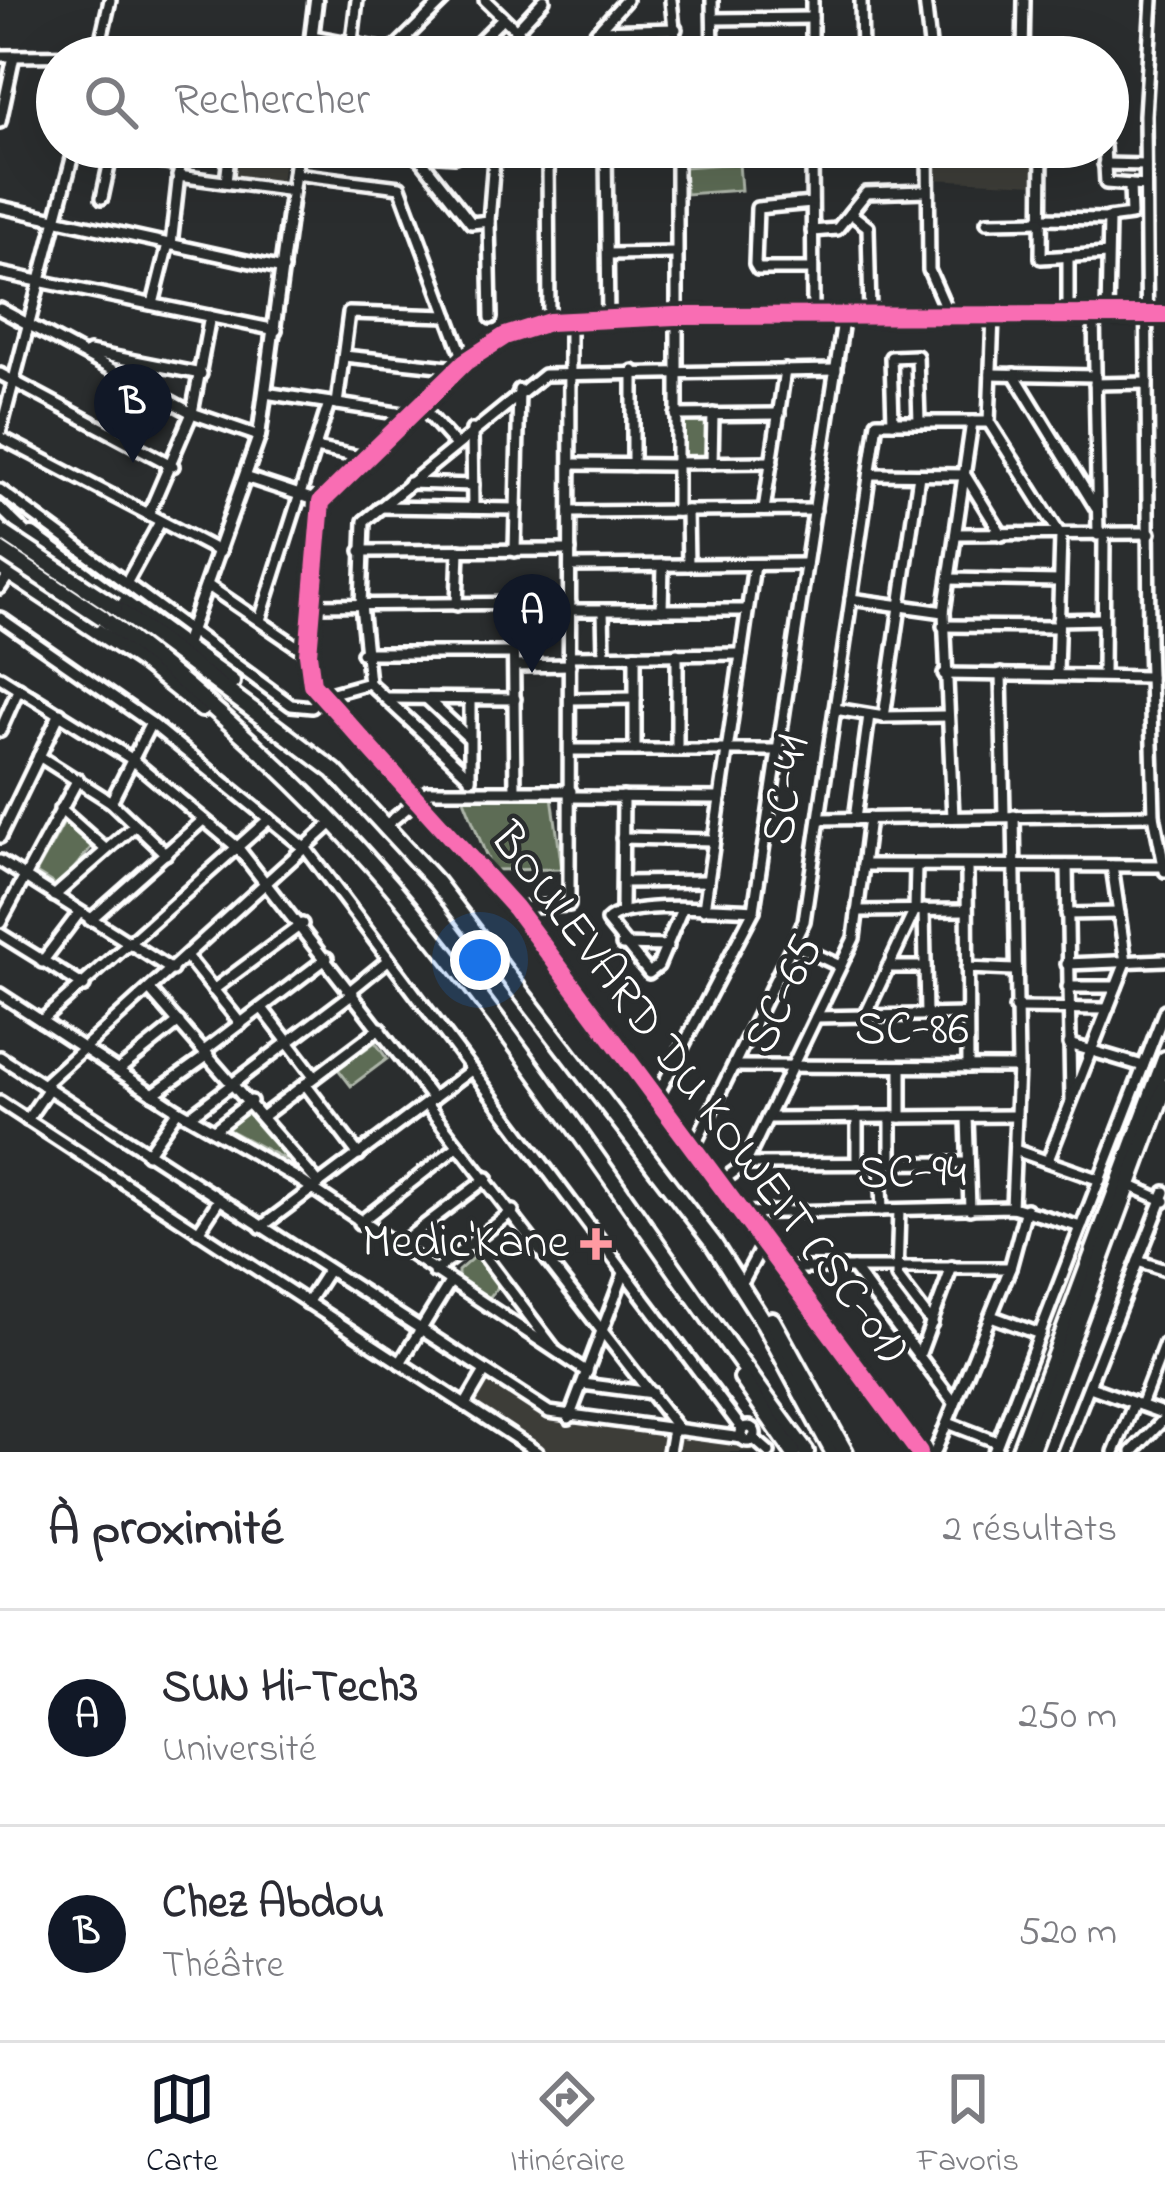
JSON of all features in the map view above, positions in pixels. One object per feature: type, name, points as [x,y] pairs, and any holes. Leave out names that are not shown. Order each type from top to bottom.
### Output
[{"type":"main road","points":[[0,532],[109,613],[299,741]]},
{"type":"main road","points":[[32,536],[185,645],[299,741],[386,825],[437,883],[744,1279],[790,1350],[845,1452]]},
{"type":"main road","points":[[0,550],[109,613],[333,822],[409,907],[643,1222],[793,1452]]},
{"type":"main road","points":[[5,572],[142,661],[248,743]]},
{"type":"main road","points":[[1019,1452],[1165,1059]]},
{"type":"main road","points":[[1030,1452],[1165,1087]]},
{"type":"main road","points":[[684,1205],[735,1276],[833,1452]]},
{"type":"main road","points":[[764,1402],[806,1452]]},
{"type":"street","points":[[102,36],[110,0]]},
{"type":"street","points":[[312,36],[316,0]]},
{"type":"street","points":[[353,36],[357,0]]},
{"type":"street","points":[[410,36],[444,0]]},
{"type":"street","points":[[484,0],[522,36]]},
{"type":"street","points":[[516,30],[544,0]]},
{"type":"street","points":[[593,36],[626,0]]},
{"type":"street","points":[[671,0],[676,36]]},
{"type":"street","points":[[712,0],[712,36]]},
{"type":"street","points":[[812,0],[812,36]]},
{"type":"street","points":[[861,0],[862,36]]},
{"type":"street","points":[[925,0],[929,36]]},
{"type":"street","points":[[1023,36],[1024,0]]},
{"type":"street","points":[[863,866],[1164,869],[1154,815],[1145,315],[1152,0]]},
{"type":"street","points":[[485,36],[503,18]]},
{"type":"street","points":[[712,20],[812,18]]},
{"type":"street","points":[[597,31],[676,29]]},
{"type":"street","points":[[0,56],[36,56]]},
{"type":"street","points":[[0,122],[14,56]]},
{"type":"street","points":[[1129,165],[1145,165]]},
{"type":"street","points":[[70,168],[33,325],[0,435],[220,552]]},
{"type":"street","points":[[102,198],[108,168]]},
{"type":"street","points":[[169,168],[226,182],[293,190]]},
{"type":"street","points":[[153,304],[169,244],[179,168]]},
{"type":"street","points":[[226,182],[228,168]]},
{"type":"street","points":[[185,645],[259,436],[296,168]]},
{"type":"street","points":[[428,168],[471,223],[489,220]]},
{"type":"street","points":[[490,318],[494,168]]},
{"type":"street","points":[[548,168],[549,322]]},
{"type":"street","points":[[606,168],[608,319]]},
{"type":"street","points":[[677,168],[676,464],[688,565]]},
{"type":"street","points":[[812,168],[813,314]]},
{"type":"street","points":[[927,168],[929,270],[948,314]]},
{"type":"street","points":[[1041,168],[1041,258],[1107,254]]},
{"type":"street","points":[[1105,168],[1106,183],[1145,186]]},
{"type":"street","points":[[295,174],[400,187],[461,365]]},
{"type":"street","points":[[987,222],[1130,215],[1130,185]]},
{"type":"street","points":[[812,231],[834,230],[866,193],[926,191]]},
{"type":"street","points":[[812,203],[757,208],[755,264],[758,269],[812,269]]},
{"type":"street","points":[[0,207],[283,269]]},
{"type":"street","points":[[850,213],[868,226],[871,314]]},
{"type":"street","points":[[1107,314],[1108,218]]},
{"type":"street","points":[[608,254],[676,253]]},
{"type":"street","points":[[1068,258],[1068,314]]},
{"type":"street","points":[[0,273],[275,330]]},
{"type":"street","points":[[0,309],[192,413],[259,436]]},
{"type":"street","points":[[260,620],[333,403],[349,313],[448,316]]},
{"type":"street","points":[[207,585],[308,654],[321,502],[461,365],[489,344],[549,322],[813,314],[1165,315]]},
{"type":"street","points":[[658,1094],[754,910],[844,314]]},
{"type":"street","points":[[1094,314],[1102,675]]},
{"type":"street","points":[[993,315],[989,422],[1060,536],[1057,674]]},
{"type":"street","points":[[148,515],[192,413],[210,316]]},
{"type":"street","points":[[514,908],[568,904],[570,321]]},
{"type":"street","points":[[86,352],[201,374]]},
{"type":"street","points":[[344,356],[461,365]]},
{"type":"street","points":[[919,422],[917,356],[891,357],[893,422],[919,422],[972,422],[989,422]]},
{"type":"street","points":[[145,386],[153,365]]},
{"type":"street","points":[[764,510],[785,370]]},
{"type":"street","points":[[470,777],[369,683],[362,653],[362,524],[519,390],[544,375],[836,370]]},
{"type":"street","points":[[633,371],[633,464]]},
{"type":"street","points":[[0,374],[173,466]]},
{"type":"street","points":[[991,374],[1147,382]]},
{"type":"street","points":[[1014,374],[1097,509]]},
{"type":"street","points":[[515,551],[519,390]]},
{"type":"street","points":[[266,393],[410,415]]},
{"type":"street","points":[[420,405],[455,444]]},
{"type":"street","points":[[712,414],[712,463]]},
{"type":"street","points":[[676,415],[778,414]]},
{"type":"street","name":"SC-41","points":[[694,1146],[804,921],[877,422],[893,422]]},
{"type":"street","points":[[953,817],[943,626],[972,422]]},
{"type":"street","points":[[472,430],[473,508]]},
{"type":"street","points":[[315,448],[364,458]]},
{"type":"street","points":[[570,464],[772,462]]},
{"type":"street","points":[[870,474],[965,475]]},
{"type":"street","points":[[884,717],[919,475]]},
{"type":"street","points":[[965,475],[1002,535]]},
{"type":"street","points":[[245,477],[321,502]]},
{"type":"street","points":[[409,483],[472,485]]},
{"type":"street","points":[[0,490],[128,580],[291,705],[312,707],[322,696],[369,683]]},
{"type":"street","points":[[0,507],[32,536],[5,572]]},
{"type":"street","points":[[380,507],[516,509]]},
{"type":"street","points":[[570,512],[815,510]]},
{"type":"street","points":[[128,580],[160,522]]},
{"type":"street","points":[[956,534],[1150,533]]},
{"type":"street","points":[[458,605],[459,550]]},
{"type":"street","points":[[361,551],[570,550]]},
{"type":"street","points":[[570,566],[806,564]]},
{"type":"street","points":[[662,610],[663,565]]},
{"type":"street","points":[[704,909],[754,565]]},
{"type":"street","points":[[949,580],[1059,581]]},
{"type":"street","points":[[851,599],[944,612]]},
{"type":"street","points":[[513,604],[515,790]]},
{"type":"street","points":[[313,605],[748,610]]},
{"type":"street","points":[[603,610],[604,656]]},
{"type":"street","points":[[943,626],[1103,619]]},
{"type":"street","points":[[3,624],[151,723],[307,850],[624,1273],[747,1433],[769,1452]]},
{"type":"street","points":[[362,653],[515,660],[741,654]]},
{"type":"street","name":"BOULEVARD DU KOWEIT (SC-01)","points":[[308,654],[311,681],[322,696],[514,908],[658,1094],[919,1452]]},
{"type":"street","points":[[677,654],[677,750]]},
{"type":"street","points":[[634,750],[635,655]]},
{"type":"street","points":[[944,674],[1150,677]]},
{"type":"street","points":[[1001,674],[1018,1067],[1012,1207]]},
{"type":"street","points":[[0,691],[9,682]]},
{"type":"street","points":[[9,682],[130,758],[238,848],[302,924],[380,1028],[458,1146],[513,1211],[676,1429]]},
{"type":"street","points":[[0,731],[9,682]]},
{"type":"street","points":[[387,698],[515,699]]},
{"type":"street","points":[[571,699],[635,698]]},
{"type":"street","points":[[470,699],[470,790]]},
{"type":"street","points":[[427,700],[470,738]]},
{"type":"street","points":[[835,709],[884,717],[946,716]]},
{"type":"street","points":[[0,837],[60,713]]},
{"type":"street","points":[[854,819],[869,716]]},
{"type":"street","points":[[111,802],[151,723]]},
{"type":"street","points":[[571,749],[779,750]]},
{"type":"street","points":[[39,756],[111,802],[166,854]]},
{"type":"street","points":[[0,923],[78,779]]},
{"type":"street","points":[[386,825],[418,798],[438,789],[720,798]]},
{"type":"street","points":[[622,797],[622,910]]},
{"type":"street","points":[[60,809],[104,848]]},
{"type":"street","points":[[819,819],[1154,815]]},
{"type":"street","name":"SC-65","points":[[720,1182],[745,1164],[854,938],[869,818]]},
{"type":"street","points":[[41,1021],[268,819]]},
{"type":"street","points":[[42,962],[85,916],[202,821]]},
{"type":"street","points":[[27,1120],[46,1087],[85,1048],[333,822]]},
{"type":"street","points":[[53,896],[135,825]]},
{"type":"street","points":[[622,838],[714,840]]},
{"type":"street","points":[[0,862],[172,970]]},
{"type":"street","points":[[916,866],[926,1015]]},
{"type":"street","points":[[967,866],[968,1067]]},
{"type":"street","points":[[1067,866],[1071,1106]]},
{"type":"street","points":[[1048,1160],[1126,962],[1112,866]]},
{"type":"street","points":[[623,882],[708,881]]},
{"type":"street","points":[[682,909],[656,969],[647,973],[607,921],[622,910],[682,909],[704,909],[754,910]]},
{"type":"street","points":[[865,1016],[920,910]]},
{"type":"street","points":[[857,911],[967,910]]},
{"type":"street","points":[[1067,914],[1119,913]]},
{"type":"street","points":[[213,990],[302,924]]},
{"type":"street","points":[[0,934],[84,986]]},
{"type":"street","points":[[793,944],[840,966]]},
{"type":"street","points":[[622,945],[668,946]]},
{"type":"street","points":[[187,957],[241,1024]]},
{"type":"street","points":[[153,1094],[327,958]]},
{"type":"street","points":[[190,1116],[388,960]]},
{"type":"street","points":[[1067,964],[1165,960]]},
{"type":"street","points":[[888,967],[925,968]]},
{"type":"street","points":[[967,968],[1014,970]]},
{"type":"street","points":[[1068,987],[1116,987]]},
{"type":"street","points":[[150,990],[251,1101],[315,1187]]},
{"type":"street","points":[[0,994],[178,1110],[315,1187],[359,1223],[558,1353],[585,1378],[652,1393]]},
{"type":"street","points":[[262,1008],[358,1155]]},
{"type":"street","points":[[1015,1008],[1108,1010]]},
{"type":"street","points":[[948,1423],[996,1447],[1165,1010]]},
{"type":"street","points":[[816,1017],[967,1013]]},
{"type":"street","points":[[120,1069],[179,1022]]},
{"type":"street","points":[[263,1116],[380,1028]]},
{"type":"street","points":[[1070,1043],[1143,1066]]},
{"type":"street","points":[[0,1057],[549,1412],[569,1418],[747,1433]]},
{"type":"street","name":"SC-86","points":[[734,1066],[1018,1067]]},
{"type":"street","points":[[882,1210],[901,1067]]},
{"type":"street","points":[[261,1228],[471,1070]]},
{"type":"street","points":[[214,1130],[251,1101]]},
{"type":"street","points":[[0,1102],[537,1452]]},
{"type":"street","points":[[148,1154],[178,1110]]},
{"type":"street","points":[[767,1118],[1016,1115]]},
{"type":"street","points":[[856,1117],[857,1163]]},
{"type":"street","points":[[967,1117],[970,1209]]},
{"type":"street","points":[[359,1223],[458,1146]]},
{"type":"street","points":[[1015,1150],[1100,1180]]},
{"type":"street","points":[[745,1164],[968,1162]]},
{"type":"street","points":[[396,1247],[487,1178]]},
{"type":"street","points":[[1063,1452],[1164,1198],[1129,1185]]},
{"type":"street","points":[[198,1232],[219,1200]]},
{"type":"street","name":"SC-94","points":[[743,1213],[1012,1207],[1081,1227]]},
{"type":"street","points":[[935,1452],[1010,1268],[1026,1209]]},
{"type":"street","points":[[898,1210],[898,1279],[932,1323]]},
{"type":"street","points":[[434,1272],[513,1211]]},
{"type":"street","points":[[473,1241],[558,1353]]},
{"type":"street","points":[[744,1279],[764,1242]]},
{"type":"street","points":[[1138,1261],[1165,1270]]},
{"type":"street","points":[[784,1268],[1010,1268]]},
{"type":"street","points":[[853,1268],[955,1404]]},
{"type":"street","points":[[919,1356],[952,1268]]},
{"type":"street","points":[[307,1303],[327,1272]]},
{"type":"street","points":[[569,1418],[624,1273]]},
{"type":"street","points":[[400,1363],[450,1282]]},
{"type":"street","points":[[991,1316],[1040,1334]]},
{"type":"street","points":[[1114,1452],[1165,1343]]},
{"type":"street","points":[[465,1405],[485,1370]]},
{"type":"street","points":[[1151,1381],[1165,1386]]},
{"type":"street","points":[[1090,1387],[1165,1416],[1135,1449],[1120,1437]]},
{"type":"street","points":[[747,1433],[764,1402]]},
{"type":"street","points":[[669,1452],[676,1429]]},
{"type":"shaded area","points":[[231,168],[283,168],[281,185],[230,179]]},
{"type":"shaded area","points":[[930,168],[1036,168],[1035,184],[930,179]]},
{"type":"shaded area","points":[[481,1374],[551,1420],[740,1443],[757,1452],[527,1452],[458,1407]]},
{"type":"green space","points":[[684,168],[739,168],[741,190],[686,194]]},
{"type":"green space","points":[[678,418],[714,418],[712,460],[677,460]]},
{"type":"green space","points":[[552,796],[562,869],[492,870],[463,797]]},
{"type":"green space","points":[[65,821],[93,845],[59,887],[36,873]]},
{"type":"green space","points":[[375,1042],[387,1059],[351,1086],[338,1069]]},
{"type":"green space","points":[[250,1110],[294,1164],[225,1128]]},
{"type":"green space","points":[[476,1255],[499,1286],[488,1299],[458,1282],[458,1271]]},
{"type":"cycle path","points":[[919,1452],[515,908],[312,684],[308,654],[321,502],[465,362],[505,336],[549,322],[675,316],[1165,315]]},
{"type":"place","name":"Chez Abdou","points":[[133,463]]},
{"type":"place","name":"SUN Hi-Tech3","points":[[532,673]]},
{"type":"place","name":"Medic'Kane","points":[[596,1244]]}]
